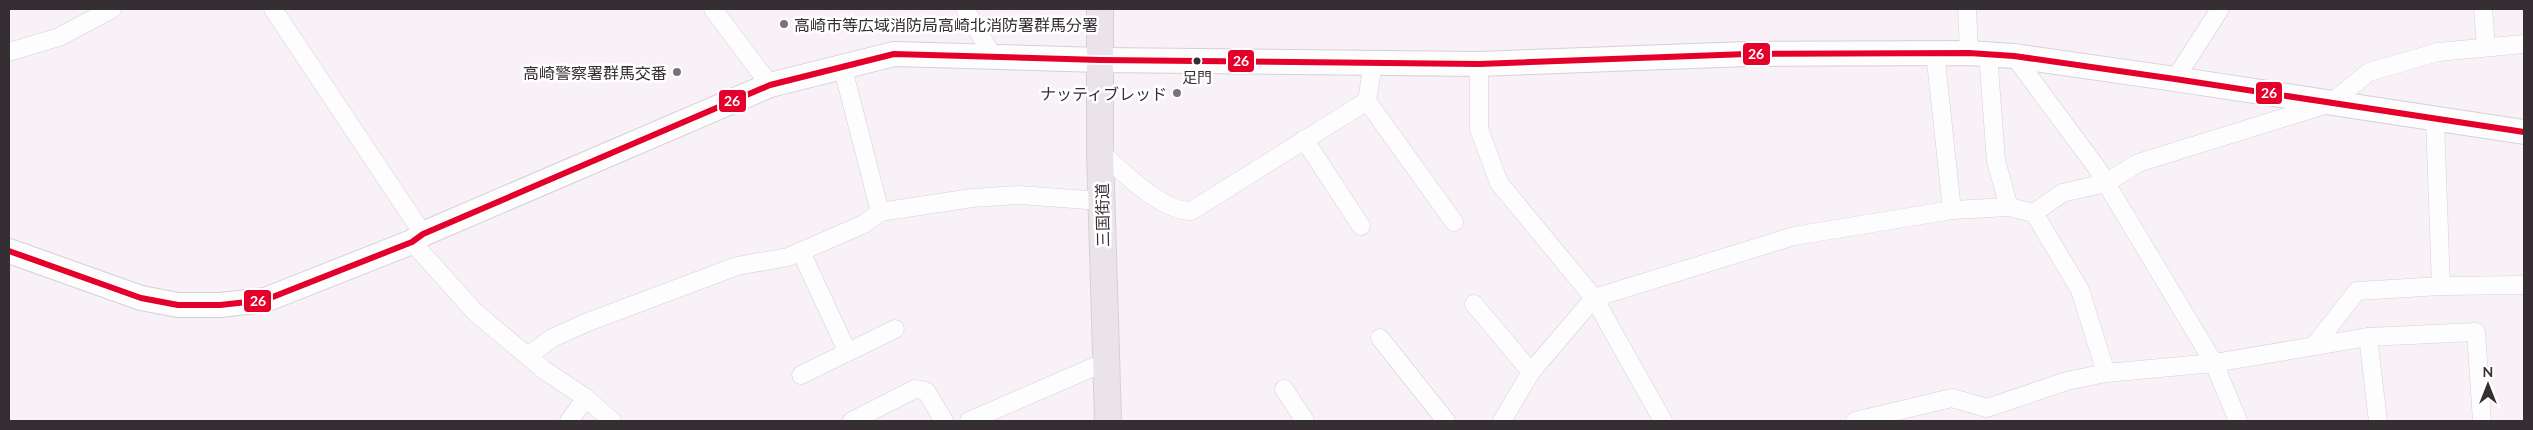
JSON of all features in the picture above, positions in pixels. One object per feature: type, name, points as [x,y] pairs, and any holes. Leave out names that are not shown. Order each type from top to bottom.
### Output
[{"type":"main road","name":"三国街道","points":[[1100,9],[1100,152],[1108,421]]},
{"type":"main road","points":[[9,251],[141,298],[178,305],[220,305],[266,300],[418,238],[770,85],[842,65],[894,54],[1100,60],[1479,64],[1747,54],[1978,53],[2014,56],[2175,79],[2524,132]]},
{"type":"street","points":[[9,52],[59,38],[112,9]]},
{"type":"street","points":[[273,9],[418,238],[475,312],[528,356],[586,398],[612,421]]},
{"type":"street","points":[[713,9],[770,85]]},
{"type":"street","points":[[964,9],[992,56]]},
{"type":"street","points":[[1968,9],[1978,53],[1996,161],[2009,207]]},
{"type":"street","points":[[2175,79],[2220,9]]},
{"type":"street","points":[[2483,9],[2486,48]]},
{"type":"street","points":[[2034,213],[2062,193],[2106,183],[2138,163],[2331,103],[2369,72],[2438,52],[2524,44]]},
{"type":"street","points":[[1935,52],[1952,210]]},
{"type":"street","points":[[2014,56],[2097,168],[2214,363],[2238,421]]},
{"type":"street","points":[[1372,63],[1366,100],[1454,222]]},
{"type":"street","points":[[1479,64],[1479,128],[1499,183],[1594,298],[1663,421]]},
{"type":"street","points":[[842,65],[880,212]]},
{"type":"street","points":[[1100,152],[1160,202],[1181,211],[1191,210],[1366,100]]},
{"type":"street","points":[[2435,118],[2441,286]]},
{"type":"street","points":[[1304,139],[1361,226]]},
{"type":"street","points":[[528,356],[552,338],[588,322],[737,266],[788,258],[864,224],[880,212],[972,198],[1020,195],[1102,201]]},
{"type":"street","points":[[1502,421],[1531,372],[1594,298],[1794,236],[1952,210],[2009,207],[2034,213],[2080,290],[2106,373]]},
{"type":"street","points":[[801,252],[847,351]]},
{"type":"street","points":[[2314,346],[2357,291],[2441,286],[2524,285]]},
{"type":"street","points":[[1474,304],[1531,372]]},
{"type":"street","points":[[801,374],[895,328]]},
{"type":"street","points":[[1855,421],[1952,398],[1979,414],[1987,408],[2067,381],[2106,373],[2214,363],[2368,337],[2476,332],[2482,421]]},
{"type":"street","points":[[2368,337],[2378,421]]},
{"type":"street","points":[[1380,338],[1446,421]]},
{"type":"street","points":[[969,421],[1105,362]]},
{"type":"street","points":[[852,421],[915,389],[926,391],[944,421]]},
{"type":"street","points":[[1284,389],[1305,421]]},
{"type":"street","points":[[569,421],[586,398]]},
{"type":"transit line","name":"26","points":[[9,251],[141,298],[178,305],[220,305],[265,300],[412,242],[423,234],[770,85],[894,54],[1100,60],[1479,64],[1747,54],[1969,53],[2014,56],[2524,132]]},
{"type":"place","name":"高崎市等広域消防局高崎北消防署群馬分署","points":[[784,24]]},
{"type":"place","name":"足門","points":[[1197,61]]},
{"type":"place","name":"高崎警察署群馬交番","points":[[677,72]]},
{"type":"place","name":"ナッティブレッド","points":[[1177,93]]}]
